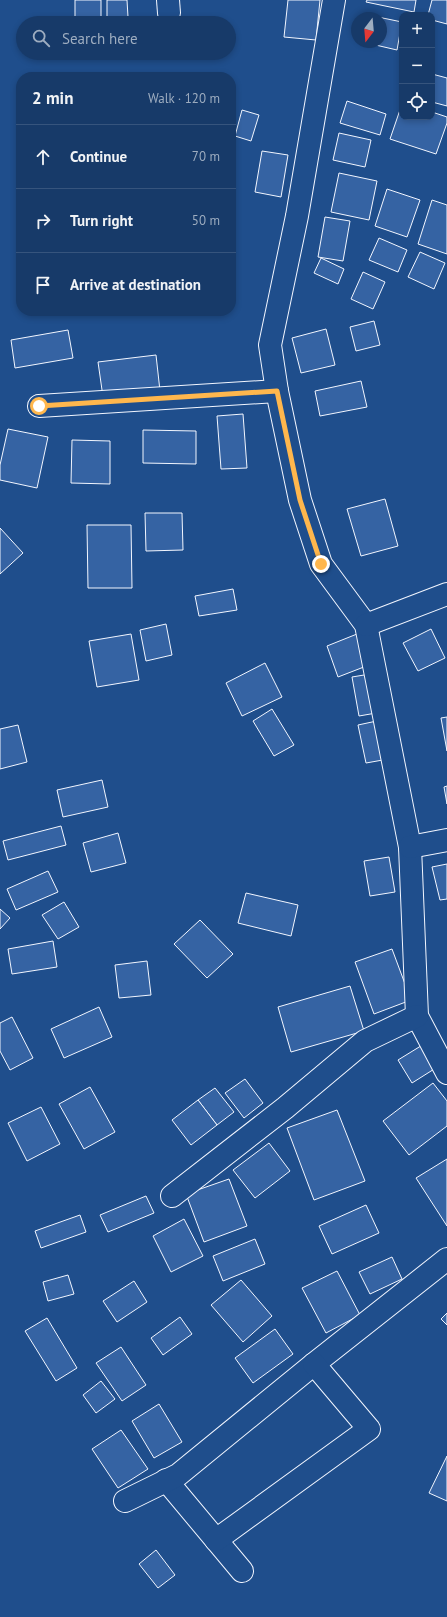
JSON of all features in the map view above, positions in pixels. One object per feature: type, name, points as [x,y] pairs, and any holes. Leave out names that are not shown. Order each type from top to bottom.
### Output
[{"type":"street","points":[[334,0],[297,216],[270,345],[277,391],[300,500],[321,564],[366,625],[410,847],[416,1016],[447,1073]]},
{"type":"street","points":[[39,406],[277,391]]},
{"type":"street","points":[[366,625],[447,594]]},
{"type":"street","points":[[410,847],[447,840]]},
{"type":"street","points":[[172,1196],[285,1108],[365,1041],[416,1016]]},
{"type":"street","points":[[125,1502],[178,1475],[314,1364],[447,1259]]},
{"type":"street","points":[[216,1540],[369,1429],[314,1364]]},
{"type":"street","points":[[166,1480],[242,1572]]},
{"type":"building","points":[[75,0],[101,0],[101,16],[75,16]]},
{"type":"building","points":[[107,0],[127,0],[128,16],[107,16]]},
{"type":"building","points":[[288,0],[320,0],[316,40],[284,37]]},
{"type":"building","points":[[367,0],[416,0],[414,12],[366,2]]},
{"type":"building","points":[[432,0],[447,0],[447,24],[435,21],[435,12],[429,12]]},
{"type":"building","points":[[387,19],[399,21],[399,39],[397,50],[387,48]]},
{"type":"building","points":[[435,75],[447,78],[447,106],[435,103]]},
{"type":"building","points":[[347,101],[386,114],[380,135],[340,123]]},
{"type":"building","points":[[242,110],[259,115],[251,141],[236,136]]},
{"type":"building","points":[[399,113],[399,120],[435,120],[435,113],[447,117],[447,123],[436,154],[390,139]]},
{"type":"building","points":[[339,133],[371,140],[365,167],[333,160]]},
{"type":"building","points":[[262,151],[288,155],[281,197],[255,192]]},
{"type":"building","points":[[339,173],[377,181],[369,220],[331,212]]},
{"type":"building","points":[[387,189],[420,200],[407,237],[375,226]]},
{"type":"building","points":[[432,200],[447,205],[447,254],[418,244]]},
{"type":"building","points":[[325,217],[350,221],[343,261],[318,257]]},
{"type":"building","points":[[379,238],[407,250],[398,272],[369,260]]},
{"type":"building","points":[[420,252],[445,263],[434,289],[408,277]]},
{"type":"building","points":[[321,258],[344,269],[338,284],[314,273]]},
{"type":"building","points":[[363,272],[385,282],[373,309],[351,299]]},
{"type":"building","points":[[374,321],[380,345],[356,351],[350,327]]},
{"type":"building","points":[[326,329],[335,365],[301,373],[292,338]]},
{"type":"building","points":[[68,330],[73,358],[15,368],[11,340]]},
{"type":"building","points":[[156,355],[160,391],[103,397],[98,362]]},
{"type":"building","points":[[361,381],[367,407],[320,416],[315,391]]},
{"type":"building","points":[[243,414],[247,468],[221,469],[217,416]]},
{"type":"building","points":[[8,429],[48,437],[37,488],[0,480],[0,465]]},
{"type":"building","points":[[143,430],[196,431],[196,464],[143,463]]},
{"type":"building","points":[[72,440],[110,441],[110,484],[71,483]]},
{"type":"building","points":[[385,499],[398,546],[361,556],[347,509]]},
{"type":"building","points":[[145,513],[182,513],[183,550],[146,551]]},
{"type":"building","points":[[87,525],[131,525],[132,588],[88,588]]},
{"type":"building","points":[[0,528],[23,553],[0,574]]},
{"type":"building","points":[[233,589],[237,610],[199,616],[195,596]]},
{"type":"building","points":[[166,624],[172,655],[146,661],[140,630]]},
{"type":"building","points":[[431,629],[445,658],[418,671],[403,643]]},
{"type":"building","points":[[131,634],[139,680],[97,687],[89,641]]},
{"type":"building","points":[[357,634],[369,665],[338,677],[327,646]]},
{"type":"building","points":[[265,663],[282,697],[242,716],[226,683]]},
{"type":"building","points":[[376,673],[382,712],[359,716],[352,677]]},
{"type":"building","points":[[272,709],[294,745],[274,756],[253,721]]},
{"type":"building","points":[[447,717],[447,751],[441,718]]},
{"type":"building","points":[[386,719],[394,758],[366,763],[358,725]]},
{"type":"building","points":[[18,725],[27,762],[0,769],[0,729]]},
{"type":"building","points":[[102,780],[108,807],[63,817],[57,790]]},
{"type":"building","points":[[447,786],[447,804],[444,787]]},
{"type":"building","points":[[61,826],[66,845],[8,860],[3,841]]},
{"type":"building","points":[[118,833],[126,863],[91,872],[83,843]]},
{"type":"building","points":[[389,857],[395,892],[370,896],[364,861]]},
{"type":"building","points":[[447,864],[447,899],[440,900],[432,867]]},
{"type":"building","points":[[48,871],[58,892],[16,910],[7,889]]},
{"type":"building","points":[[246,893],[298,905],[291,936],[238,923]]},
{"type":"building","points":[[64,902],[79,927],[58,939],[42,915]]},
{"type":"building","points":[[0,909],[10,918],[0,929]]},
{"type":"building","points":[[200,920],[233,954],[207,978],[174,944]]},
{"type":"building","points":[[53,941],[57,967],[12,974],[8,949]]},
{"type":"building","points":[[392,949],[411,1000],[374,1014],[355,962]]},
{"type":"building","points":[[147,961],[151,995],[119,998],[115,965]]},
{"type":"building","points":[[350,986],[364,1031],[291,1052],[278,1007]]},
{"type":"building","points":[[99,1007],[112,1037],[64,1058],[51,1029]]},
{"type":"building","points":[[12,1017],[33,1058],[10,1070],[0,1051],[0,1023]]},
{"type":"building","points":[[424,1044],[439,1066],[412,1083],[398,1060]]},
{"type":"building","points":[[245,1079],[263,1103],[244,1118],[225,1093]]},
{"type":"building","points":[[433,1083],[447,1101],[447,1126],[409,1155],[383,1121]]},
{"type":"building","points":[[90,1087],[115,1132],[84,1149],[59,1104]]},
{"type":"building","points":[[215,1088],[234,1112],[217,1125],[198,1100]]},
{"type":"building","points":[[198,1100],[217,1125],[191,1145],[172,1120]]},
{"type":"building","points":[[41,1107],[60,1144],[27,1161],[8,1123]]},
{"type":"building","points":[[337,1110],[365,1181],[314,1200],[287,1128]]},
{"type":"building","points":[[269,1143],[290,1171],[255,1198],[233,1170]]},
{"type":"building","points":[[447,1159],[447,1226],[416,1178]]},
{"type":"building","points":[[229,1179],[247,1226],[204,1242],[186,1194]]},
{"type":"building","points":[[146,1196],[154,1213],[108,1232],[100,1215]]},
{"type":"building","points":[[366,1205],[379,1233],[332,1254],[319,1226]]},
{"type":"building","points":[[80,1215],[86,1232],[41,1248],[35,1231]]},
{"type":"building","points":[[184,1219],[203,1256],[171,1272],[153,1236]]},
{"type":"building","points":[[255,1239],[265,1264],[223,1281],[213,1256]]},
{"type":"building","points":[[392,1257],[402,1279],[370,1294],[359,1272]]},
{"type":"building","points":[[337,1271],[360,1315],[326,1333],[302,1288]]},
{"type":"building","points":[[68,1275],[74,1294],[48,1301],[43,1282]]},
{"type":"building","points":[[241,1280],[272,1316],[243,1342],[211,1305]]},
{"type":"building","points":[[134,1281],[147,1302],[117,1322],[103,1301]]},
{"type":"building","points":[[447,1313],[447,1325],[441,1319]]},
{"type":"building","points":[[180,1317],[192,1334],[163,1355],[151,1338]]},
{"type":"building","points":[[47,1318],[77,1368],[56,1381],[25,1331]]},
{"type":"building","points":[[275,1329],[293,1354],[253,1383],[235,1358]]},
{"type":"building","points":[[121,1347],[146,1385],[122,1401],[96,1363]]},
{"type":"building","points":[[101,1381],[115,1399],[96,1413],[83,1395]]},
{"type":"building","points":[[159,1404],[182,1442],[154,1458],[132,1421]]},
{"type":"building","points":[[121,1430],[148,1469],[118,1488],[92,1449]]},
{"type":"building","points":[[447,1456],[447,1501],[429,1493]]},
{"type":"building","points":[[156,1550],[175,1575],[158,1588],[139,1564]]},
{"type":"route","points":[[39,406],[277,391],[300,500],[321,564]]}]
